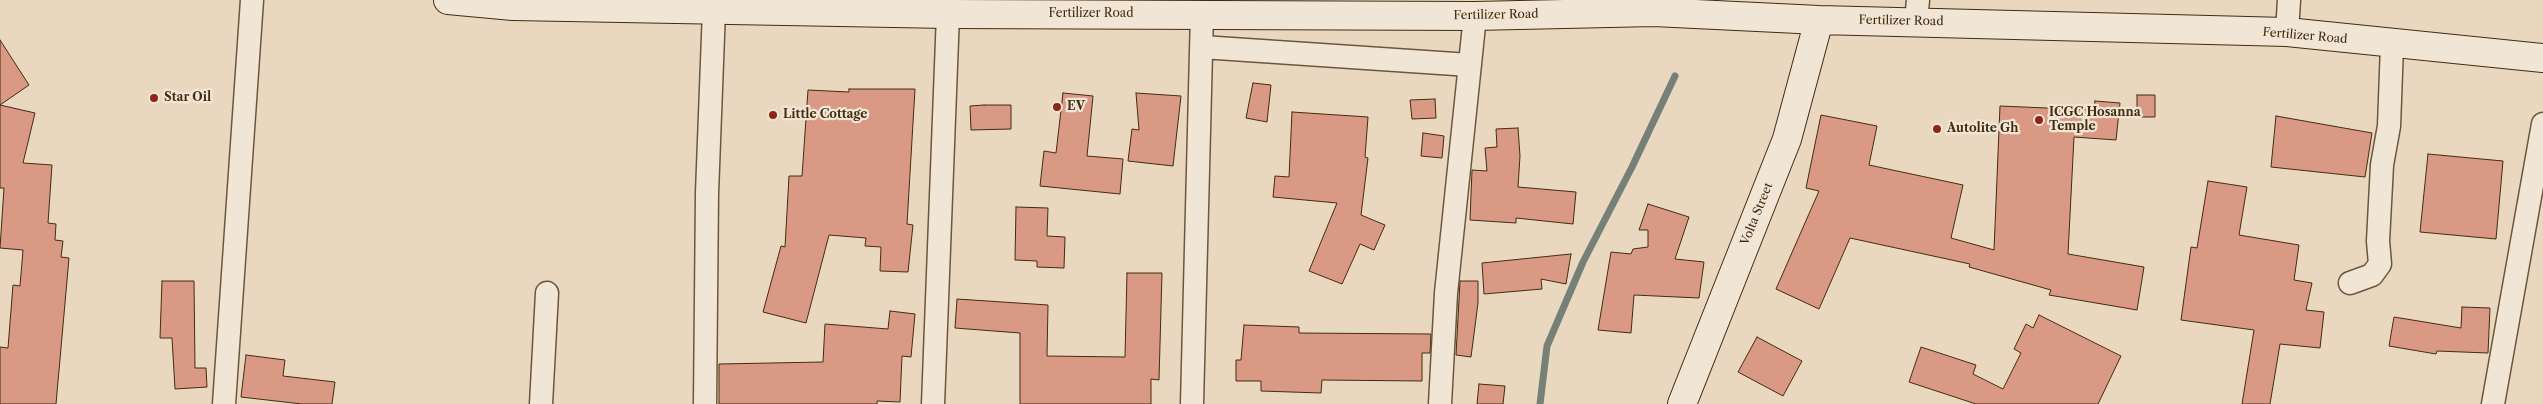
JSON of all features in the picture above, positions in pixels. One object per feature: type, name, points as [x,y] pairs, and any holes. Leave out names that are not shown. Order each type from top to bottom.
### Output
[{"type":"street","points":[[224,404],[252,0]]},
{"type":"street","name":"Fertilizer Road","points":[[448,0],[513,6],[948,14],[1202,13],[1475,16],[1655,6],[1819,20],[1917,10],[2288,32],[2543,58]]},
{"type":"street","points":[[2288,32],[2289,0]]},
{"type":"street","points":[[705,404],[707,193],[714,10]]},
{"type":"street","points":[[1192,404],[1202,13]]},
{"type":"street","points":[[933,404],[948,14]]},
{"type":"street","points":[[1440,404],[1446,293],[1475,16]]},
{"type":"street","name":"Volta Street","points":[[1682,404],[1787,139],[1819,20]]},
{"type":"street","points":[[2350,283],[2372,275],[2380,264],[2378,240],[2382,165],[2389,126],[2392,44]]},
{"type":"street","points":[[1202,47],[1470,66]]},
{"type":"street","points":[[2493,404],[2543,124]]},
{"type":"street","points":[[541,404],[547,292]]},
{"type":"building","points":[[0,40],[29,85],[0,105]]},
{"type":"building","points":[[1253,83],[1271,85],[1267,122],[1246,118]]},
{"type":"building","points":[[849,89],[915,89],[907,224],[913,225],[908,272],[880,271],[881,247],[865,246],[866,238],[829,235],[806,323],[763,312],[781,246],[785,247],[789,176],[802,176],[808,90],[849,92]]},
{"type":"building","points":[[1063,93],[1093,96],[1087,156],[1123,159],[1120,194],[1040,186],[1044,151],[1056,153]]},
{"type":"building","points":[[1136,93],[1181,96],[1173,166],[1128,161],[1132,129],[1139,130]]},
{"type":"building","points":[[2137,95],[2155,95],[2155,117],[2137,117]]},
{"type":"building","points":[[1435,99],[1436,118],[1412,119],[1410,100]]},
{"type":"building","points":[[2095,101],[2120,103],[2116,140],[2074,137],[2068,254],[2144,267],[2137,310],[2049,295],[2051,290],[1969,267],[1970,264],[1850,238],[1819,309],[1776,289],[1819,191],[1806,188],[1821,115],[1877,126],[1869,165],[1963,185],[1951,238],[1994,250],[2000,106],[2094,110]]},
{"type":"building","points":[[0,105],[35,113],[23,163],[52,165],[48,223],[56,224],[55,240],[63,241],[61,257],[69,258],[56,404],[0,404],[0,347],[8,348],[13,285],[20,286],[23,250],[0,248],[4,188],[0,188]]},
{"type":"building","points":[[1011,105],[1011,129],[971,130],[970,106]]},
{"type":"building","points":[[1292,112],[1368,117],[1365,157],[1368,158],[1361,215],[1385,225],[1374,250],[1360,244],[1342,284],[1309,271],[1337,203],[1273,197],[1275,176],[1289,177]]},
{"type":"building","points":[[2276,116],[2372,133],[2365,177],[2271,167]]},
{"type":"building","points":[[1518,128],[1520,156],[1518,187],[1576,192],[1573,224],[1516,218],[1516,223],[1470,220],[1472,170],[1487,171],[1485,148],[1497,147],[1496,129]]},
{"type":"building","points":[[1423,133],[1444,136],[1442,158],[1421,156]]},
{"type":"building","points":[[2428,154],[2503,161],[2496,239],[2420,232]]},
{"type":"building","points":[[2208,181],[2247,187],[2239,235],[2299,245],[2294,280],[2312,283],[2306,310],[2324,312],[2320,348],[2280,344],[2270,404],[2242,404],[2254,330],[2181,320],[2191,247],[2197,248]]},
{"type":"building","points":[[1648,204],[1689,217],[1675,259],[1704,262],[1699,298],[1634,295],[1631,333],[1598,330],[1611,252],[1631,254],[1633,249],[1648,247],[1648,230],[1639,230]]},
{"type":"building","points":[[1016,207],[1048,208],[1047,236],[1065,237],[1064,268],[1037,267],[1037,261],[1015,260]]},
{"type":"building","points":[[1571,254],[1566,284],[1541,279],[1542,289],[1484,294],[1482,263]]},
{"type":"building","points":[[1127,273],[1162,273],[1159,380],[1151,379],[1151,404],[1020,404],[1020,333],[955,328],[957,299],[1048,305],[1047,356],[1125,357]]},
{"type":"building","points":[[162,281],[194,281],[195,368],[206,368],[207,387],[175,389],[172,338],[160,338]]},
{"type":"building","points":[[1460,281],[1478,281],[1478,303],[1471,357],[1456,355]]},
{"type":"building","points":[[2462,307],[2490,308],[2488,353],[2437,351],[2436,354],[2389,346],[2394,317],[2461,328]]},
{"type":"building","points":[[890,311],[915,314],[911,357],[902,356],[900,402],[877,401],[877,404],[719,404],[719,364],[823,362],[825,324],[888,329]]},
{"type":"building","points":[[2039,315],[2121,356],[2098,404],[1976,404],[1909,382],[1921,347],[1976,365],[1973,374],[2003,389],[2021,353],[2014,349],[2026,324],[2033,328]]},
{"type":"building","points":[[1244,325],[1299,327],[1299,333],[1431,334],[1430,353],[1422,353],[1422,381],[1322,380],[1321,393],[1261,391],[1261,381],[1236,381],[1236,360],[1241,360]]},
{"type":"building","points":[[1757,337],[1802,361],[1783,396],[1738,372]]},
{"type":"building","points":[[246,355],[285,360],[283,376],[335,382],[332,404],[302,404],[241,397]]},
{"type":"building","points":[[1479,384],[1505,386],[1503,404],[1477,404]]},
{"type":"waterway","points":[[1540,404],[1547,346],[1583,262],[1632,167],[1675,76]]},
{"type":"place","name":"Star Oil","points":[[154,98]]},
{"type":"place","name":"EV","points":[[1057,107]]},
{"type":"place","name":"Little Cottage","points":[[773,115]]},
{"type":"place","name":"ICGC Hosanna Temple","points":[[2039,120]]},
{"type":"place","name":"Autolite Gh","points":[[1937,129]]}]
